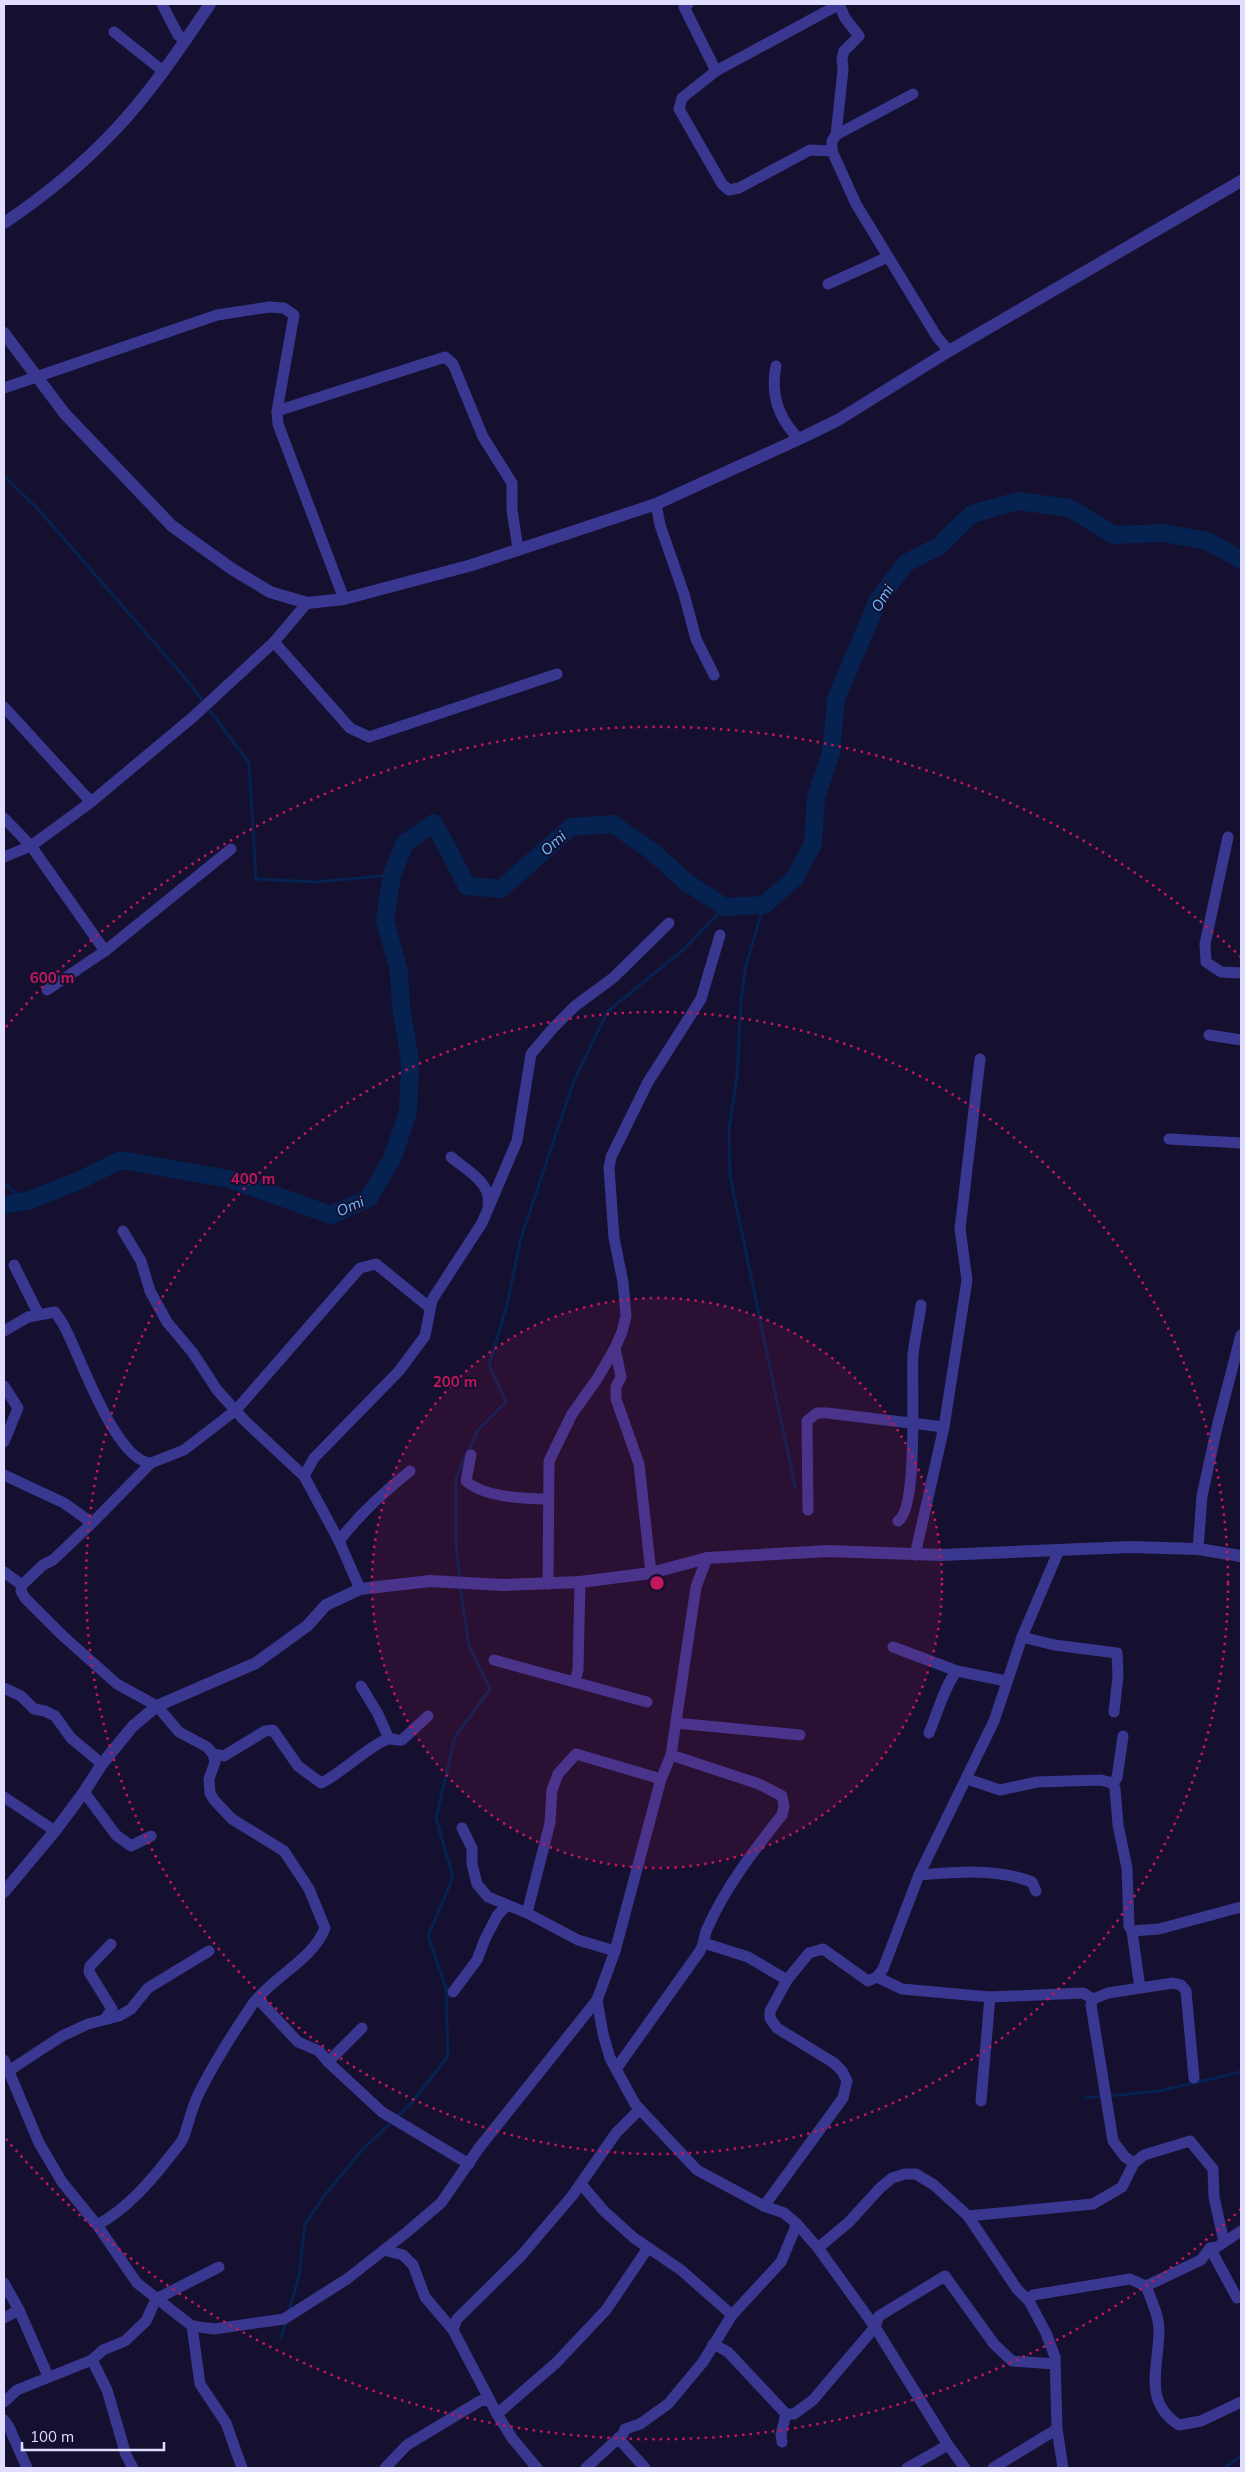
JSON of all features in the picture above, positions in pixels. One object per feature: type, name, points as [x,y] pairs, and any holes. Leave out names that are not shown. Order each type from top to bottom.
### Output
[{"type":"street","points":[[162,4],[178,35],[186,40]]},
{"type":"street","points":[[4,223],[56,184],[116,129],[163,71],[210,4]]},
{"type":"street","points":[[688,4],[684,7],[716,71]]},
{"type":"street","points":[[832,151],[810,150],[739,188],[729,190],[722,184],[679,109],[682,98],[716,71],[839,4],[845,18],[859,36],[844,51],[842,58],[843,70],[836,135],[832,141],[832,151],[856,204],[937,336],[949,351]]},
{"type":"street","points":[[114,32],[163,71]]},
{"type":"street","points":[[836,135],[913,94]]},
{"type":"street","points":[[4,333],[65,414],[172,526],[232,570],[270,592],[306,603],[344,599],[472,565],[518,548],[656,504],[799,439],[838,420],[949,351],[1241,181]]},
{"type":"street","points":[[828,284],[888,256]]},
{"type":"street","points":[[4,388],[217,315],[269,307],[284,308],[294,315],[277,411],[278,424],[344,599]]},
{"type":"street","points":[[277,411],[445,357],[453,364],[483,437],[512,483],[512,510],[518,548]]},
{"type":"street","points":[[776,366],[774,398],[786,426],[799,439]]},
{"type":"street","points":[[656,504],[660,525],[684,594],[696,639],[714,675]]},
{"type":"street","points":[[4,857],[31,846],[91,802],[193,717],[274,642],[306,603]]},
{"type":"street","points":[[274,642],[350,728],[369,736],[557,674]]},
{"type":"street","points":[[4,707],[91,802]]},
{"type":"street","points":[[4,818],[31,846],[105,951]]},
{"type":"street","points":[[1228,837],[1206,944],[1206,962],[1221,972],[1241,973]]},
{"type":"street","points":[[47,990],[105,951],[231,849]]},
{"type":"street","points":[[304,1476],[314,1458],[399,1371],[425,1336],[429,1307],[482,1223],[517,1141],[531,1054],[575,1006],[613,978],[669,923]]},
{"type":"street","points":[[548,1584],[547,1475],[553,1450],[572,1414],[597,1379],[615,1348],[626,1316],[623,1282],[614,1238],[609,1168],[611,1157],[648,1082],[701,999],[720,935]]},
{"type":"street","points":[[1210,1035],[1241,1040]]},
{"type":"street","points":[[915,1555],[944,1427],[967,1280],[960,1229],[980,1060]]},
{"type":"street","points":[[1169,1139],[1241,1143]]},
{"type":"street","points":[[451,1157],[483,1184],[490,1197],[488,1208]]},
{"type":"street","points":[[123,1231],[141,1262],[150,1291],[167,1322],[193,1353],[217,1390],[304,1476],[339,1541],[360,1589]]},
{"type":"street","points":[[14,1264],[38,1313]]},
{"type":"street","points":[[4,1331],[38,1313],[54,1312],[65,1328],[96,1400],[133,1455],[144,1463],[151,1463],[184,1450],[236,1410],[360,1268],[376,1264],[429,1307]]},
{"type":"street","points":[[898,1521],[904,1516],[907,1499],[914,1422],[913,1355],[921,1305]]},
{"type":"street","points":[[1198,1549],[1202,1496],[1217,1427],[1241,1335]]},
{"type":"street","points":[[615,1348],[621,1377],[616,1388],[616,1399],[639,1464],[651,1573]]},
{"type":"street","points":[[4,1386],[18,1408],[4,1442]]},
{"type":"street","points":[[808,1510],[807,1421],[813,1415],[827,1413],[944,1427]]},
{"type":"street","points":[[470,1455],[466,1481],[474,1488],[525,1499],[548,1499]]},
{"type":"street","points":[[97,2225],[114,2216],[150,2182],[184,2138],[186,2124],[198,2094],[219,2057],[258,1999],[283,1973],[302,1960],[322,1937],[325,1928],[309,1889],[284,1851],[232,1819],[214,1800],[210,1793],[209,1780],[215,1762],[213,1754],[207,1747],[179,1732],[157,1706],[117,1684],[70,1642],[25,1598],[21,1591],[22,1585],[92,1524],[151,1463]]},
{"type":"street","points":[[339,1541],[350,1527],[389,1488],[410,1471]]},
{"type":"street","points":[[4,1475],[64,1503],[92,1524]]},
{"type":"street","points":[[4,1892],[55,1831],[102,1764],[133,1726],[157,1706],[256,1663],[307,1626],[326,1605],[360,1589],[430,1581],[548,1584],[580,1582],[651,1573],[707,1558],[827,1551],[915,1555],[1130,1547],[1198,1549],[1241,1556]]},
{"type":"street","points":[[764,2206],[843,2098],[847,2082],[842,2071],[834,2063],[777,2028],[770,2018],[770,2011],[787,1980],[809,1953],[823,1949],[843,1962],[862,1979],[868,1981],[877,1977],[883,1969],[919,1875],[994,1721],[1022,1637],[1059,1550]]},
{"type":"street","points":[[4,2060],[10,2070],[20,2102],[51,2166],[97,2225],[137,2284],[192,2326],[214,2329],[284,2319],[347,2279],[441,2203],[468,2164],[597,2000],[615,1951],[660,1779],[671,1755],[696,1587],[707,1558]]},
{"type":"street","points":[[4,1572],[22,1585]]},
{"type":"street","points":[[575,1682],[578,1670],[580,1582]]},
{"type":"street","points":[[1022,1637],[1054,1645],[1117,1653],[1118,1676],[1114,1712]]},
{"type":"street","points":[[893,1647],[957,1671],[1006,1681]]},
{"type":"street","points":[[494,1660],[647,1702]]},
{"type":"street","points":[[929,1733],[948,1687],[949,1679],[957,1671]]},
{"type":"street","points":[[361,1686],[378,1714],[389,1738]]},
{"type":"street","points":[[4,1688],[21,1696],[34,1709],[45,1711],[55,1716],[71,1738],[102,1764]]},
{"type":"street","points":[[213,1754],[224,1756],[265,1731],[273,1730],[298,1766],[321,1783],[330,1779],[389,1738],[402,1740],[428,1716]]},
{"type":"street","points":[[676,1723],[800,1734]]},
{"type":"street","points":[[1112,1783],[1117,1778],[1123,1736]]},
{"type":"street","points":[[527,1913],[550,1823],[552,1790],[558,1774],[576,1754],[660,1779]]},
{"type":"street","points":[[616,2069],[667,2000],[704,1943],[706,1931],[738,1874],[782,1816],[784,1806],[782,1796],[759,1784],[671,1755]]},
{"type":"street","points":[[967,1779],[1000,1790],[1037,1782],[1101,1780],[1112,1783],[1115,1788],[1118,1825],[1127,1868],[1129,1926],[1132,1930],[1140,1988]]},
{"type":"street","points":[[84,1792],[116,1835],[132,1846],[151,1836]]},
{"type":"street","points":[[4,1797],[55,1831]]},
{"type":"street","points":[[462,1828],[472,1848],[472,1864],[477,1884],[488,1897],[527,1913],[578,1940],[615,1951]]},
{"type":"street","points":[[919,1875],[987,1871],[1017,1876],[1032,1882],[1036,1891]]},
{"type":"street","points":[[453,1992],[478,1960],[484,1939],[497,1916],[507,1905]]},
{"type":"street","points":[[1132,1930],[1160,1929],[1241,1908]]},
{"type":"street","points":[[704,1943],[748,1957],[787,1980]]},
{"type":"street","points":[[104,2019],[112,2009],[89,1972],[90,1966],[111,1944]]},
{"type":"street","points":[[10,2070],[62,2036],[104,2019],[119,2016],[131,2009],[148,1988],[209,1951]]},
{"type":"street","points":[[877,1977],[902,1989],[990,1997],[1083,1993],[1092,1998],[1108,1993],[1173,1983],[1181,1985],[1186,1990],[1194,2078]]},
{"type":"street","points":[[981,2101],[990,1997]]},
{"type":"street","points":[[1092,1998],[1091,2005],[1113,2141],[1126,2157],[1134,2163]]},
{"type":"street","points":[[258,1999],[298,2042],[319,2051],[328,2062],[382,2112],[468,2164]]},
{"type":"street","points":[[597,2000],[603,2034],[616,2069],[640,2109],[697,2170],[764,2206],[784,2213],[798,2224],[818,2248],[875,2327],[948,2445],[965,2468]]},
{"type":"street","points":[[328,2062],[362,2028]]},
{"type":"street","points":[[453,2330],[457,2319],[520,2257],[581,2184],[616,2133],[640,2109]]},
{"type":"street","points":[[968,2216],[1093,2204],[1122,2187],[1134,2163],[1144,2155],[1158,2149],[1190,2142],[1213,2168],[1214,2197],[1224,2242]]},
{"type":"street","points":[[818,2248],[849,2222],[880,2188],[892,2178],[905,2174],[924,2178],[968,2216],[1017,2288],[1029,2301],[1046,2333],[1055,2357],[1057,2429],[1063,2468]]},
{"type":"street","points":[[581,2184],[604,2212],[634,2238],[681,2270],[732,2315]]},
{"type":"street","points":[[586,2468],[623,2434],[625,2429],[640,2424],[668,2404],[703,2362],[732,2315],[782,2262],[798,2224]]},
{"type":"street","points":[[1029,2301],[1033,2295],[1114,2281],[1130,2279],[1146,2286],[1201,2260],[1210,2248],[1241,2231]]},
{"type":"street","points":[[497,2414],[556,2363],[606,2310],[648,2248]]},
{"type":"street","points":[[1210,2248],[1230,2287],[1237,2298],[1241,2297]]},
{"type":"street","points":[[384,2250],[403,2255],[413,2265],[426,2297],[453,2330],[488,2400],[512,2438],[537,2468]]},
{"type":"street","points":[[4,2402],[17,2390],[92,2360],[103,2350],[125,2341],[146,2321],[156,2299],[219,2267]]},
{"type":"street","points":[[713,2344],[728,2352],[786,2414],[794,2414],[813,2400],[875,2327],[879,2316],[945,2276],[994,2344],[1012,2361],[1055,2364]]},
{"type":"street","points":[[4,2283],[19,2310],[48,2376]]},
{"type":"street","points":[[1146,2286],[1159,2328],[1155,2387],[1161,2408],[1168,2417],[1180,2425],[1201,2420],[1241,2402]]},
{"type":"street","points":[[4,2318],[19,2310]]},
{"type":"street","points":[[192,2326],[200,2384],[226,2423],[242,2468]]},
{"type":"street","points":[[92,2360],[107,2390],[126,2455],[132,2468]]},
{"type":"street","points":[[385,2468],[407,2445],[480,2401],[488,2400]]},
{"type":"street","points":[[782,2442],[781,2434],[786,2414]]},
{"type":"street","points":[[4,2420],[27,2468]]},
{"type":"street","points":[[993,2468],[1057,2429]]},
{"type":"street","points":[[618,2438],[645,2468]]},
{"type":"street","points":[[907,2468],[948,2445]]},
{"type":"waterway","points":[[4,476],[37,508],[186,679],[249,763],[256,879],[316,882],[392,875]]},
{"type":"waterway","name":"Omi","points":[[4,1205],[27,1201],[78,1181],[121,1160],[229,1179],[331,1215],[369,1198],[392,1159],[408,1112],[410,1061],[401,1006],[399,972],[385,920],[392,875],[405,843],[434,823],[467,886],[501,889],[571,827],[613,824],[653,852],[686,882],[725,907],[764,905],[795,878],[813,844],[816,797],[831,753],[836,699],[878,600],[906,563],[939,546],[972,514],[1018,501],[1069,508],[1114,535],[1163,533],[1208,541],[1241,560]]},
{"type":"waterway","points":[[764,905],[746,965],[741,1001],[737,1077],[729,1129],[730,1176],[795,1487]]},
{"type":"waterway","points":[[460,1580],[456,1545],[456,1477],[478,1430],[506,1402],[489,1365],[507,1305],[521,1238],[573,1083],[607,1012],[684,949],[725,907]]},
{"type":"waterway","points":[[4,1184],[27,1201]]},
{"type":"waterway","points":[[396,2117],[411,2104],[448,2056],[446,1988],[428,1936],[453,1877],[436,1818],[455,1737],[490,1689],[469,1646],[460,1586]]},
{"type":"waterway","points":[[1109,2096],[1159,2091],[1241,2072]]},
{"type":"waterway","points":[[1086,2098],[1102,2096]]},
{"type":"waterway","points":[[289,2311],[299,2276],[305,2224],[325,2195],[362,2150],[392,2122]]},
{"type":"waterway","points":[[281,2338],[286,2322]]},
{"type":"waterway","points":[[1224,2468],[1241,2456]]}]
